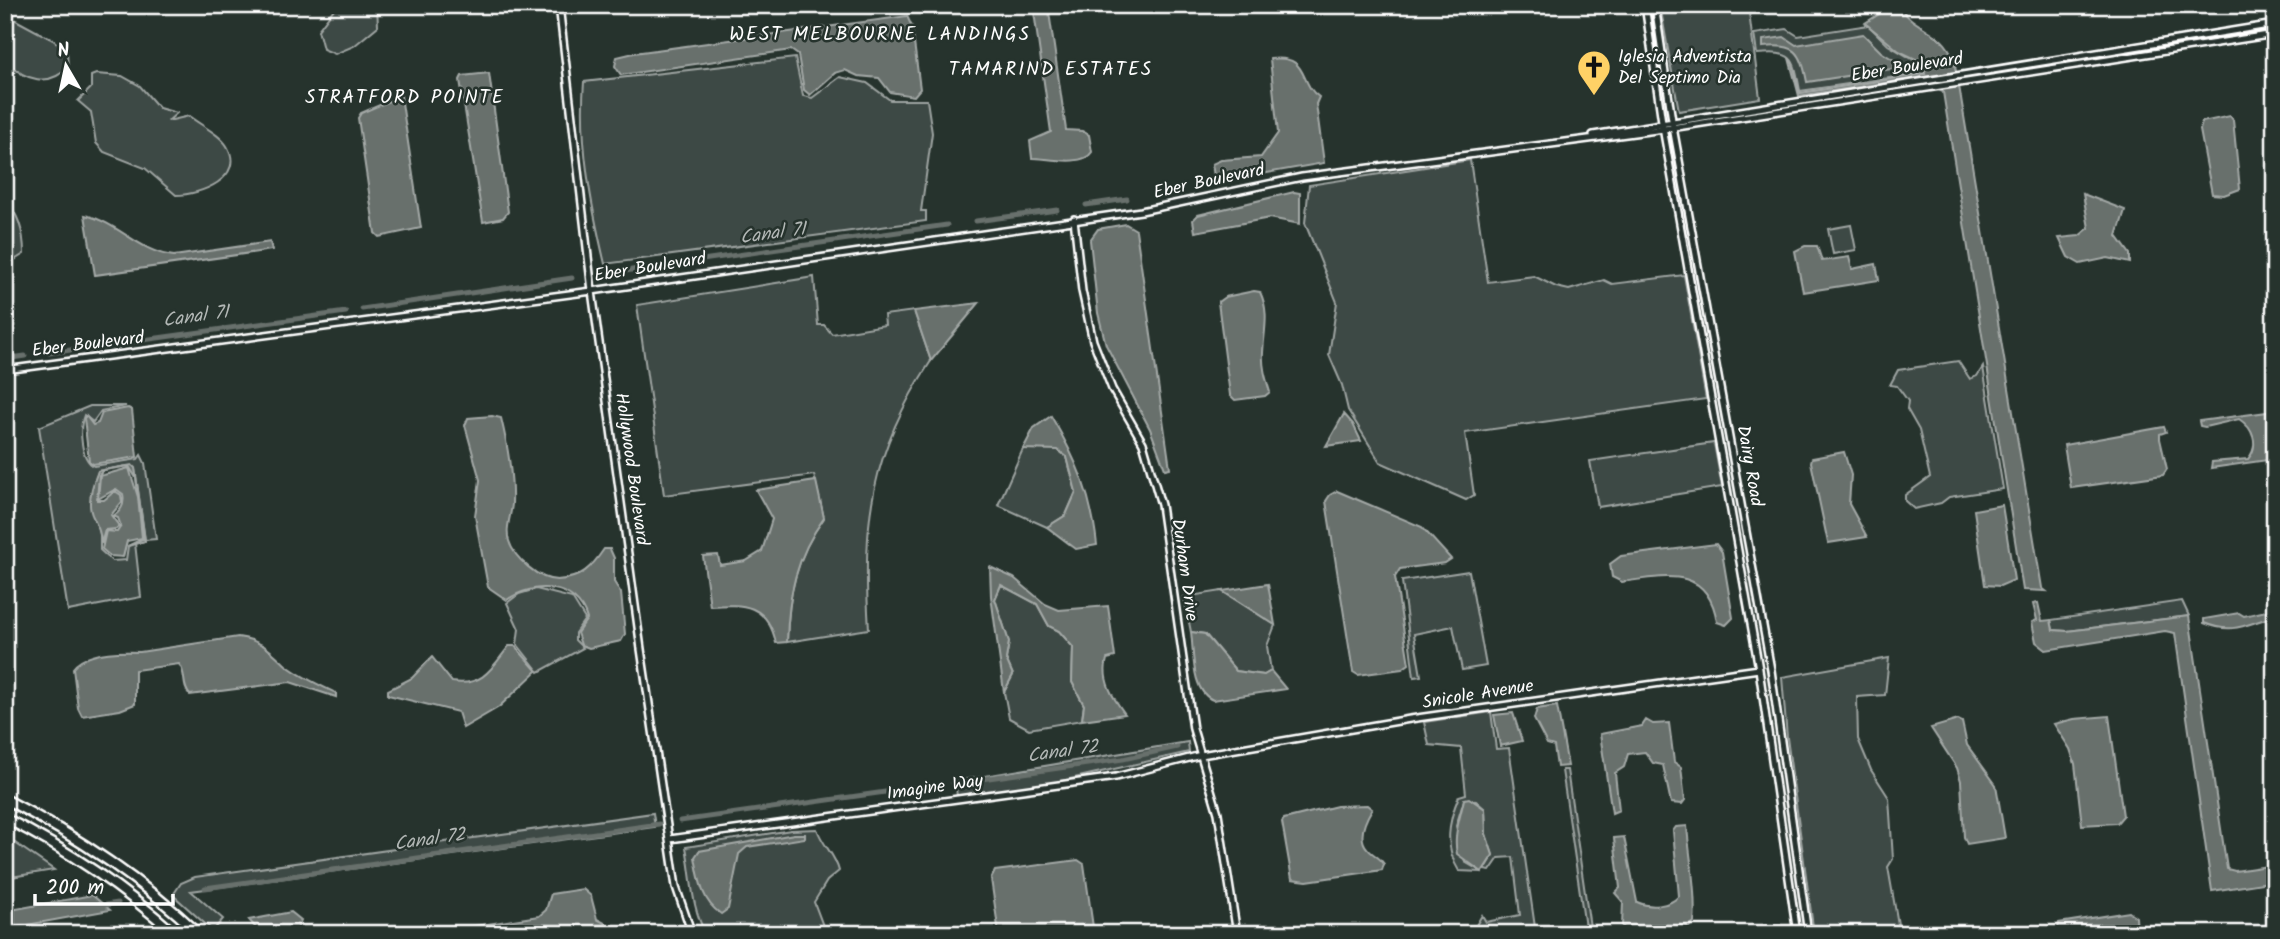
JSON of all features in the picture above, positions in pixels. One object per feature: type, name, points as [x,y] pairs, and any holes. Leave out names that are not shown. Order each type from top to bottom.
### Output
[{"type":"highway","points":[[5,799],[65,833],[140,882],[199,934]]},
{"type":"highway","points":[[5,818],[75,858],[130,896],[175,934]]},
{"type":"street","name":"Hollywood Boulevard","points":[[559,5],[592,291],[676,887],[692,934]]},
{"type":"street","name":"Dairy Road","points":[[1645,5],[1663,125],[1759,669],[1797,934]]},
{"type":"street","name":"Dairy Road","points":[[1655,5],[1672,124],[1771,670],[1808,934]]},
{"type":"street","name":"Eber Boulevard","points":[[1672,124],[2275,24]]},
{"type":"street","name":"Eber Boulevard","points":[[5,370],[592,291],[1141,211],[1302,177],[2275,34]]},
{"type":"street","name":"Durham Drive","points":[[1074,219],[1082,292],[1093,341],[1112,389],[1143,443],[1161,505],[1193,729],[1218,813],[1237,934]]},
{"type":"street","points":[[1712,399],[1722,397]]},
{"type":"street","points":[[1737,538],[1747,537]]},
{"type":"street","name":"Snicole Avenue","points":[[1201,755],[1485,707],[1759,669]]},
{"type":"street","name":"Imagine Way","points":[[670,839],[1116,777],[1201,755]]},
{"type":"shaded area","points":[[337,5],[377,5],[378,26],[354,46],[335,54],[323,49],[318,30]]},
{"type":"shaded area","points":[[1033,5],[1048,5],[1066,130],[1082,131],[1089,135],[1092,152],[1081,159],[1064,161],[1032,158],[1030,141],[1051,132]]},
{"type":"shaded area","points":[[1660,5],[1748,5],[1760,98],[1679,111]]},
{"type":"shaded area","points":[[1875,5],[1899,5],[1914,22],[1948,47],[1956,72],[1799,96],[1789,58],[1800,93],[1925,74],[1924,67],[1918,60],[1899,51],[1865,23],[1879,14]]},
{"type":"shaded area","points":[[907,16],[912,27],[920,89],[914,96],[890,92],[879,78],[858,76],[845,70],[835,73],[810,95],[804,90],[798,55],[791,50],[621,75],[615,66],[617,57],[634,53]]},
{"type":"shaded area","points":[[12,18],[53,40],[67,51],[68,67],[61,74],[53,78],[37,79],[22,74],[8,63],[5,22]]},
{"type":"shaded area","points":[[1868,25],[1888,45],[1917,62],[1924,73],[1800,91],[1796,70],[1790,59],[1785,55],[1757,54],[1754,34],[1787,29],[1798,36]]},
{"type":"shaded area","points":[[1863,34],[1881,52],[1905,67],[1807,82],[1802,63],[1795,51],[1783,46],[1763,47],[1763,40],[1784,37],[1796,45]]},
{"type":"shaded area","points":[[795,58],[803,96],[812,98],[840,77],[867,83],[890,100],[927,100],[932,133],[921,211],[926,211],[926,221],[605,264],[587,174],[583,128],[584,82]]},
{"type":"shaded area","points":[[1270,59],[1283,59],[1298,65],[1319,97],[1316,104],[1324,163],[1215,182],[1212,164],[1221,160],[1261,157],[1278,133]]},
{"type":"shaded area","points":[[489,73],[508,212],[503,218],[483,222],[460,80],[462,76]]},
{"type":"shaded area","points":[[91,76],[122,76],[140,86],[159,108],[177,113],[168,121],[189,116],[215,134],[227,146],[231,157],[226,176],[208,188],[176,195],[145,168],[104,152],[96,143],[91,112],[78,101],[91,88]]},
{"type":"shaded area","points":[[1959,86],[2042,588],[2046,591],[2023,590],[1943,92],[1936,89]]},
{"type":"shaded area","points":[[401,96],[421,228],[379,237],[375,233],[358,118],[361,113]]},
{"type":"shaded area","points":[[2230,116],[2233,120],[2240,189],[2224,195],[2212,194],[2200,130],[2202,122]]},
{"type":"shaded area","points":[[1470,160],[1488,282],[1534,276],[1569,290],[1604,280],[1612,284],[1684,275],[1706,399],[1465,433],[1474,495],[1466,500],[1380,462],[1348,410],[1342,385],[1329,355],[1337,302],[1305,223],[1309,185]]},
{"type":"shaded area","points":[[1294,192],[1300,193],[1300,224],[1270,218],[1195,232],[1193,220],[1198,215]]},
{"type":"shaded area","points":[[2083,194],[2125,210],[2117,236],[2130,254],[2130,263],[2108,258],[2080,264],[2068,257],[2059,238],[2079,236],[2089,228]]},
{"type":"shaded area","points":[[5,200],[20,225],[24,254],[5,266]]},
{"type":"shaded area","points":[[85,215],[108,224],[150,249],[174,256],[270,242],[272,250],[95,275]]},
{"type":"shaded area","points":[[1126,224],[1136,230],[1170,468],[1165,469],[1150,429],[1106,345],[1098,313],[1090,240],[1098,229]]},
{"type":"shaded area","points":[[1851,225],[1856,250],[1833,254],[1828,229]]},
{"type":"shaded area","points":[[1805,246],[1817,246],[1822,261],[1849,257],[1852,269],[1876,264],[1879,280],[1803,292],[1795,251]]},
{"type":"shaded area","points":[[814,277],[818,325],[824,325],[832,334],[885,325],[884,315],[914,311],[931,361],[895,427],[874,489],[867,555],[869,629],[787,642],[795,577],[814,532],[824,518],[814,475],[664,495],[637,305]]},
{"type":"shaded area","points":[[1260,292],[1265,307],[1263,363],[1270,392],[1265,396],[1235,400],[1230,395],[1218,302],[1225,297]]},
{"type":"shaded area","points":[[979,303],[931,361],[914,311]]},
{"type":"shaded area","points":[[1958,361],[1970,379],[1977,376],[1983,367],[2003,489],[1949,497],[1941,503],[1914,509],[1905,501],[1905,495],[1930,477],[1919,430],[1907,409],[1908,401],[1897,386],[1890,385],[1898,370]]},
{"type":"shaded area","points":[[90,406],[126,406],[101,411],[93,422],[84,415],[81,427],[83,450],[94,466],[138,459],[141,455],[145,463],[156,539],[145,540],[135,469],[127,466],[98,471],[91,496],[100,534],[100,550],[112,561],[126,560],[128,546],[135,543],[141,597],[68,611],[39,427]]},
{"type":"shaded area","points":[[128,408],[132,410],[137,457],[93,464],[89,461],[84,418],[86,416],[93,425],[98,423],[102,413]]},
{"type":"shaded area","points":[[2275,411],[2275,459],[2211,468],[2212,462],[2248,459],[2254,448],[2253,437],[2248,427],[2239,419],[2205,427],[2200,426],[2199,421]]},
{"type":"shaded area","points":[[1344,414],[1353,424],[1361,441],[1326,446]]},
{"type":"shaded area","points":[[1051,416],[1082,478],[1097,545],[1076,549],[1047,527],[1066,515],[1076,492],[1067,457],[1058,450],[1023,449],[1034,428]]},
{"type":"shaded area","points":[[468,418],[501,418],[510,461],[512,504],[508,532],[512,548],[535,572],[557,580],[579,574],[595,561],[604,549],[610,549],[614,558],[614,582],[621,593],[625,634],[621,641],[589,648],[581,645],[577,633],[587,619],[582,607],[564,592],[541,588],[517,594],[507,600],[488,587],[475,516],[480,480],[465,425]]},
{"type":"shaded area","points":[[2164,427],[2166,432],[2160,434],[2160,439],[2167,469],[2163,475],[2071,488],[2064,445]]},
{"type":"shaded area","points":[[1714,443],[1722,487],[1598,507],[1590,461]]},
{"type":"shaded area","points":[[1023,449],[1058,450],[1067,457],[1076,492],[1066,515],[1047,527],[998,505]]},
{"type":"shaded area","points":[[1844,452],[1851,475],[1849,504],[1867,537],[1828,543],[1811,462],[1812,458]]},
{"type":"shaded area","points":[[132,465],[135,468],[145,541],[128,546],[144,538],[136,478],[129,466],[104,470],[99,475],[97,500],[104,500],[115,491],[121,495],[122,502],[111,515],[119,526],[105,530],[101,544],[90,506],[96,476],[98,471]]},
{"type":"shaded area","points":[[129,468],[138,497],[142,538],[127,541],[123,557],[110,556],[102,549],[106,531],[117,532],[121,526],[118,518],[113,516],[121,509],[124,498],[116,489],[98,499],[100,476]]},
{"type":"shaded area","points":[[816,481],[824,518],[814,532],[795,577],[787,642],[776,643],[767,620],[760,613],[743,606],[710,606],[703,556],[718,555],[720,565],[746,561],[762,551],[772,519],[756,490]]},
{"type":"shaded area","points":[[1337,491],[1422,527],[1451,559],[1445,563],[1400,569],[1395,577],[1409,664],[1402,669],[1358,675],[1353,672],[1326,501]]},
{"type":"shaded area","points":[[2002,505],[2014,580],[2000,586],[1985,585],[1974,510]]},
{"type":"shaded area","points":[[1716,544],[1722,552],[1733,618],[1726,625],[1717,622],[1712,604],[1704,591],[1694,583],[1669,577],[1622,582],[1612,577],[1610,564],[1621,556]]},
{"type":"shaded area","points":[[990,567],[1014,578],[1045,604],[1059,610],[1108,606],[1115,657],[1107,659],[1107,681],[1112,695],[1125,714],[1082,720],[1084,705],[1072,682],[1073,647],[1059,631],[1049,626],[1037,604],[1001,585],[995,599],[1009,642],[1006,659],[1013,675],[1004,692],[991,596]]},
{"type":"shaded area","points":[[1469,571],[1486,666],[1462,670],[1453,626],[1414,634],[1421,676],[1414,677],[1402,581]]},
{"type":"shaded area","points":[[1268,584],[1275,625],[1222,591]]},
{"type":"shaded area","points":[[1001,585],[1037,604],[1049,626],[1059,631],[1073,647],[1072,682],[1084,705],[1082,720],[1029,729],[1009,718],[1004,692],[1013,675],[1006,659],[1009,642],[995,599]]},
{"type":"shaded area","points":[[536,589],[572,598],[585,619],[575,633],[575,640],[583,648],[539,672],[517,644],[519,629],[507,603],[519,594]]},
{"type":"shaded area","points":[[1222,591],[1275,625],[1267,646],[1271,671],[1264,675],[1236,671],[1205,634],[1191,632],[1184,597]]},
{"type":"shaded area","points":[[2182,601],[2189,616],[2067,631],[2053,630],[2051,620]]},
{"type":"shaded area","points":[[2038,603],[2042,621],[2051,620],[2053,630],[2067,631],[2189,616],[2227,869],[2235,871],[2275,865],[2275,881],[2212,891],[2175,633],[2165,631],[2046,650],[2036,642],[2032,622],[2037,620],[2033,604]]},
{"type":"shaded area","points":[[2275,609],[2275,616],[2240,627],[2224,628],[2204,623],[2204,619],[2239,613],[2244,616]]},
{"type":"shaded area","points":[[1191,632],[1205,634],[1236,671],[1264,675],[1271,671],[1286,689],[1213,700],[1201,689],[1197,680]]},
{"type":"shaded area","points":[[238,637],[265,646],[298,673],[336,693],[336,697],[290,682],[190,695],[179,664],[135,670],[135,704],[120,710],[82,716],[78,708],[73,668],[86,658],[104,653],[140,652]]},
{"type":"shaded area","points":[[509,646],[515,646],[537,671],[499,707],[463,728],[458,712],[388,695],[388,690],[412,678],[432,657],[452,682],[472,682],[486,674]]},
{"type":"shaded area","points":[[1889,658],[1885,695],[1857,697],[1858,739],[1871,770],[1889,798],[1893,859],[1888,867],[1899,930],[1814,934],[1787,738],[1782,677]]},
{"type":"shaded area","points":[[1557,706],[1568,766],[1557,767],[1554,746],[1547,744],[1534,719],[1537,709]]},
{"type":"shaded area","points":[[1491,712],[1496,749],[1509,748],[1536,934],[1452,934],[1451,929],[1475,927],[1482,915],[1486,922],[1520,915],[1513,857],[1499,858],[1490,871],[1484,870],[1493,855],[1486,834],[1485,809],[1476,801],[1464,800],[1456,826],[1465,862],[1482,872],[1459,871],[1451,853],[1449,834],[1459,796],[1466,794],[1461,748],[1429,745],[1424,722]]},
{"type":"shaded area","points":[[1513,713],[1522,741],[1500,746],[1494,715]]},
{"type":"shaded area","points":[[2109,716],[2123,816],[2117,823],[2082,825],[2075,764],[2070,749],[2054,724]]},
{"type":"shaded area","points":[[1646,720],[1653,724],[1669,723],[1674,762],[1681,767],[1685,800],[1682,804],[1671,803],[1663,765],[1653,763],[1645,752],[1628,754],[1624,767],[1615,773],[1619,810],[1612,813],[1600,734],[1642,726]]},
{"type":"shaded area","points":[[1958,720],[1962,722],[1967,745],[1996,785],[2005,838],[1967,844],[1964,837],[1961,781],[1957,768],[1931,728]]},
{"type":"shaded area","points":[[1188,742],[1189,752],[1048,784],[957,796],[955,781]]},
{"type":"shaded area","points":[[1562,770],[1567,770],[1591,934],[1586,934]]},
{"type":"shaded area","points":[[1469,798],[1485,809],[1486,834],[1493,855],[1482,872],[1457,854],[1458,826],[1464,799]]},
{"type":"shaded area","points":[[1367,805],[1372,809],[1365,823],[1364,844],[1384,864],[1382,870],[1307,881],[1292,879],[1282,822],[1284,819],[1337,806]]},
{"type":"shaded area","points":[[653,813],[655,827],[191,891],[223,919],[213,931],[173,895],[181,883],[195,877]]},
{"type":"shaded area","points":[[1687,826],[1694,887],[1694,922],[1689,927],[1666,930],[1663,934],[1658,930],[1631,934],[1622,926],[1623,902],[1615,893],[1620,888],[1614,838],[1624,837],[1637,902],[1659,905],[1679,896],[1673,831],[1676,827]]},
{"type":"shaded area","points":[[817,829],[839,871],[827,881],[814,902],[826,934],[706,934],[695,903],[686,847],[791,830]]},
{"type":"shaded area","points":[[805,834],[805,838],[747,847],[739,854],[728,909],[721,914],[714,909],[705,896],[700,881],[695,857],[699,851]]},
{"type":"shaded area","points":[[5,836],[54,870],[5,878]]},
{"type":"shaded area","points":[[1078,860],[1084,864],[1094,934],[999,934],[991,879],[995,871]]},
{"type":"shaded area","points":[[583,889],[591,896],[597,919],[625,934],[424,934],[539,916],[546,910],[551,894]]},
{"type":"shaded area","points":[[92,895],[110,910],[5,929],[5,911]]},
{"type":"shaded area","points":[[291,912],[301,920],[295,934],[261,934],[249,920]]},
{"type":"shaded area","points":[[2129,912],[2136,917],[2137,934],[2057,934],[2059,923]]},
{"type":"waterway","name":"Canal 71","points":[[1086,205],[1127,199]]},
{"type":"waterway","name":"Canal 71","points":[[976,221],[1057,210]]},
{"type":"waterway","name":"Canal 71","points":[[604,274],[947,225]]},
{"type":"waterway","name":"Canal 71","points":[[362,309],[572,278]]},
{"type":"waterway","name":"Canal 71","points":[[49,353],[346,312]]},
{"type":"waterway","name":"Canal 71","points":[[5,359],[25,356]]},
{"type":"waterway","name":"Canal 72","points":[[953,783],[1123,759],[1177,747]]},
{"type":"waterway","name":"Canal 72","points":[[680,821],[928,786]]},
{"type":"waterway","name":"Canal 72","points":[[205,888],[659,824]]},
{"type":"waterway","name":"Canal 72","points":[[99,906],[118,903]]},
{"type":"place","name":"Iglesia Adventista Del Septimo Dia","points":[[1594,97]]},
{"type":"district","name":"WEST MELBOURNE LANDINGS","points":[[880,35]]},
{"type":"district","name":"TAMARIND ESTATES","points":[[1051,70]]},
{"type":"district","name":"STRATFORD POINTE","points":[[405,98]]}]
